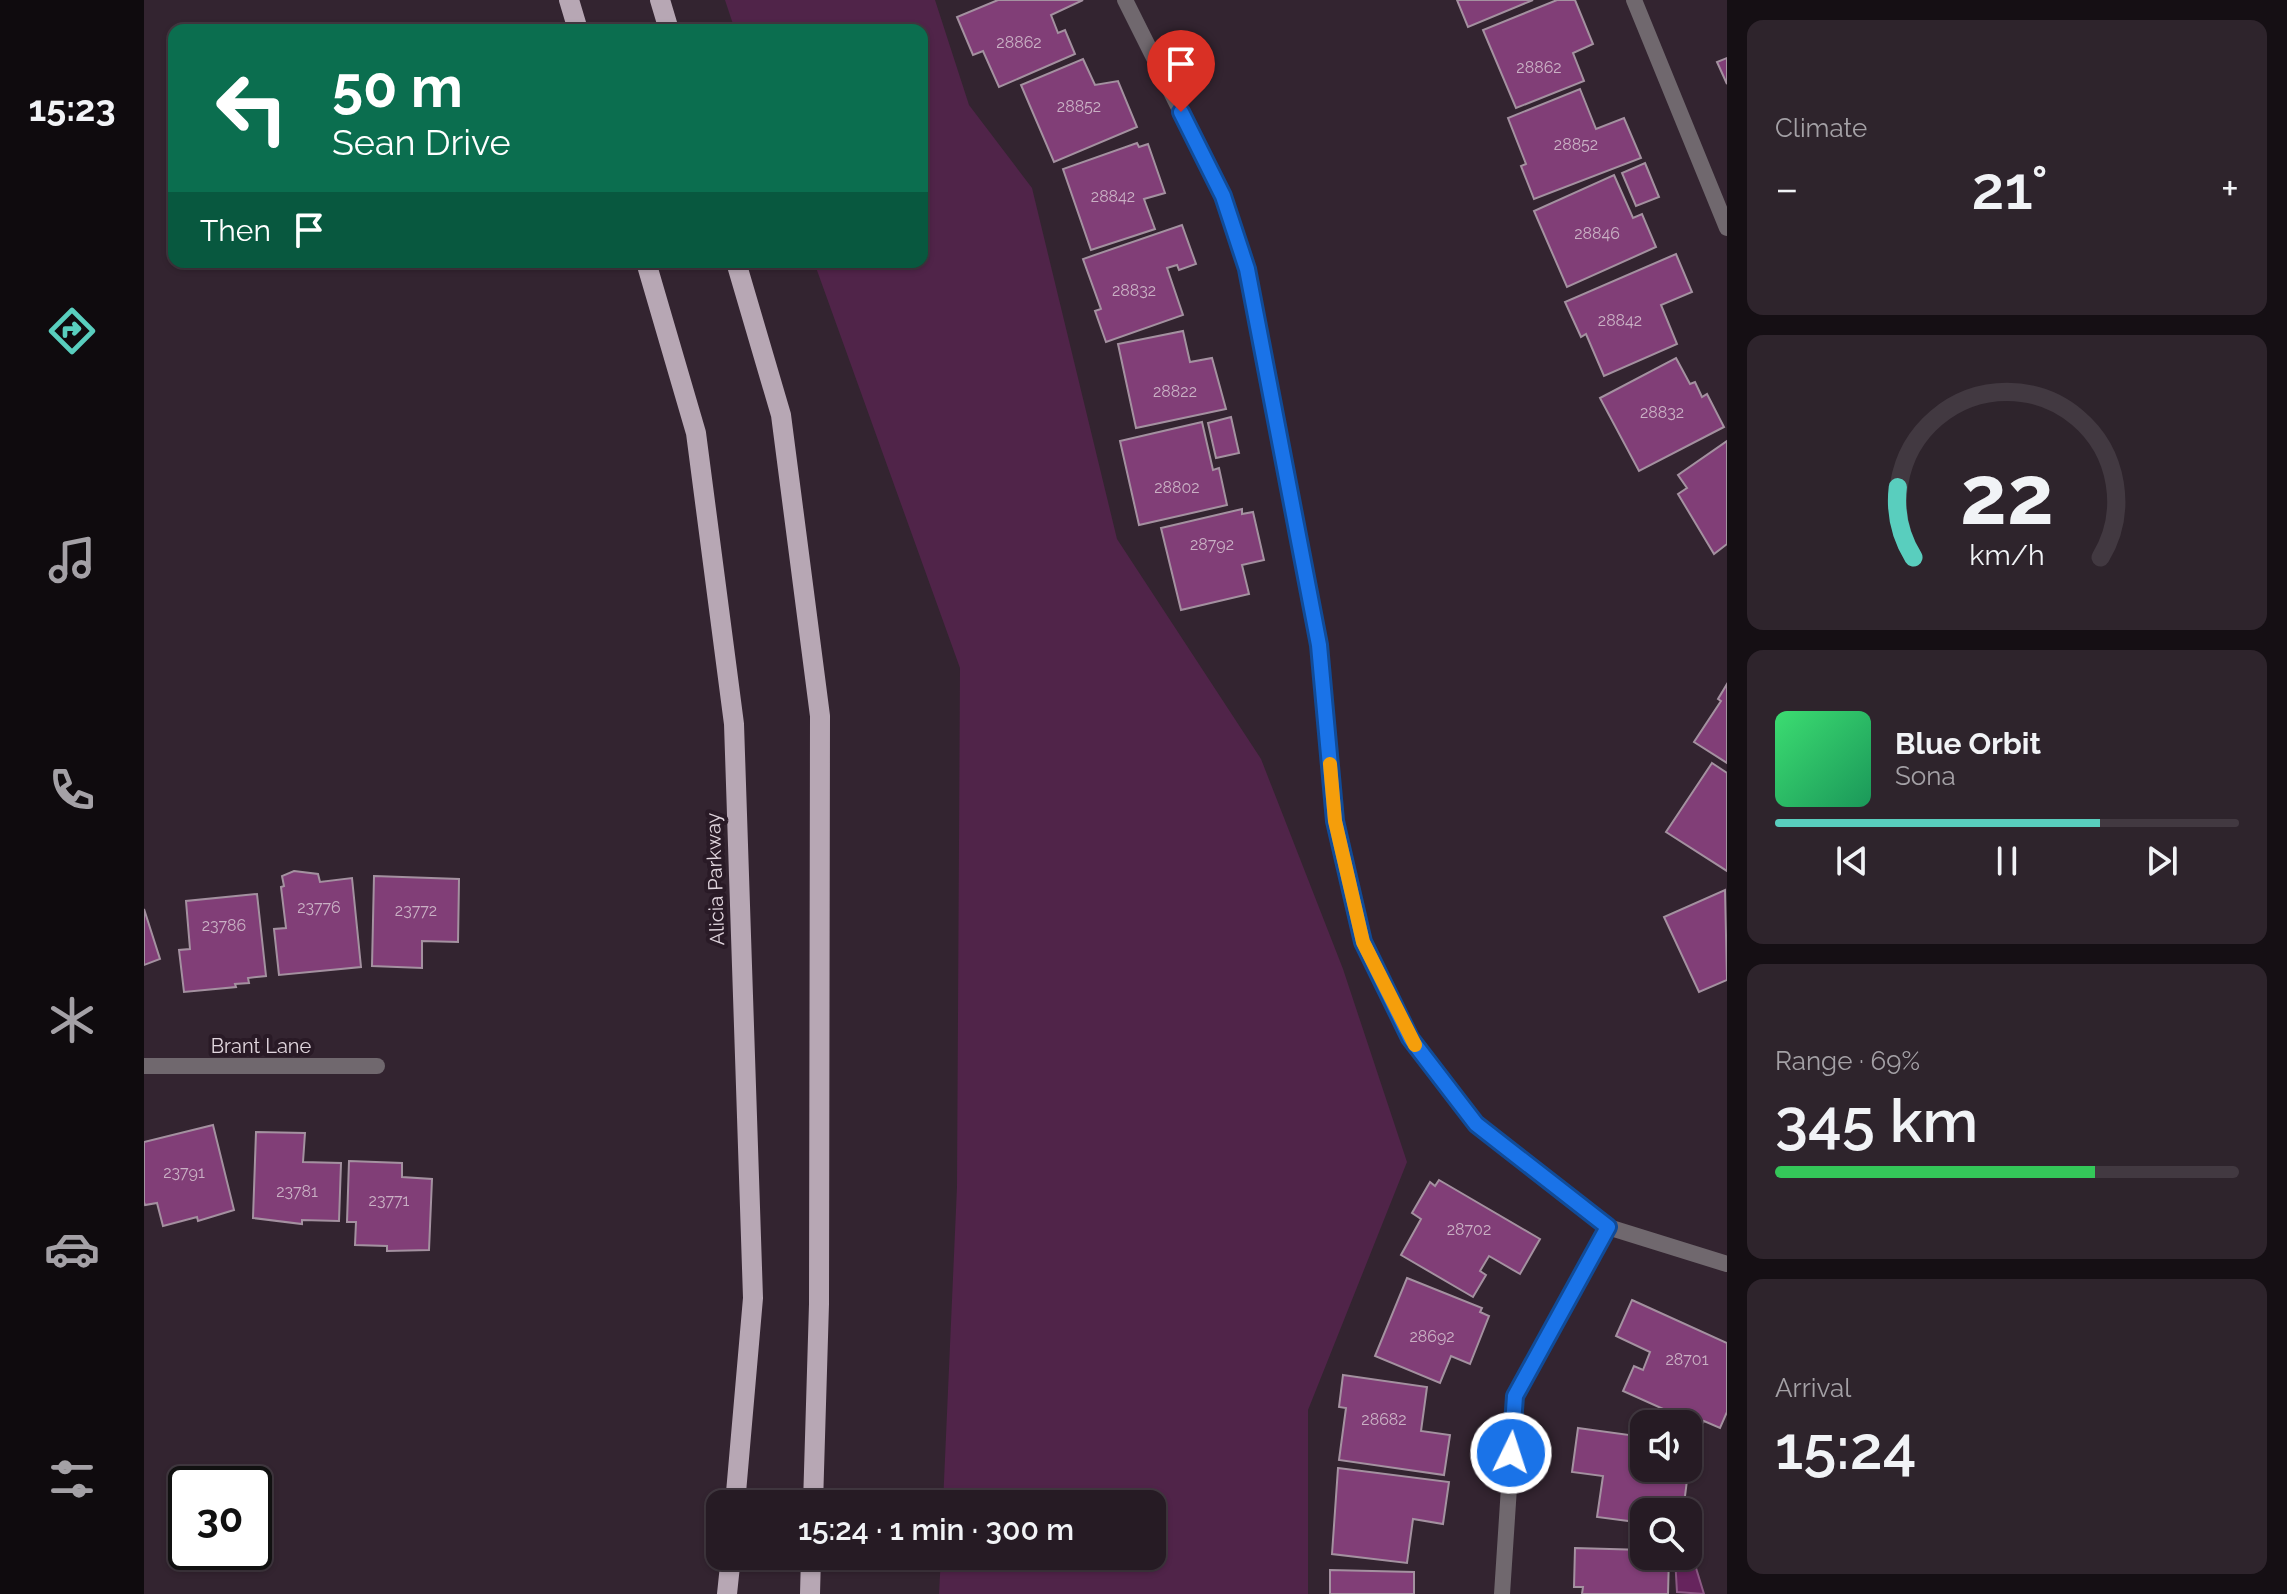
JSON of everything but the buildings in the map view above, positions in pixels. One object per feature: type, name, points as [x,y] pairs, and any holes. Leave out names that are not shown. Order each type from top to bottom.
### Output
[{"type":"main road","points":[[569,0],[576,24]]},
{"type":"main road","points":[[660,0],[667,24]]},
{"type":"main road","name":"Alicia Parkway","points":[[648,268],[696,433],[734,724],[753,1298],[736,1490]]},
{"type":"main road","points":[[738,268],[781,415],[820,716],[819,1304],[813,1490]]},
{"type":"main road","points":[[727,1594],[730,1570]]},
{"type":"main road","points":[[810,1594],[811,1570]]},
{"type":"street","points":[[1125,0],[1223,196],[1247,269],[1319,645],[1335,821],[1363,942],[1410,1038],[1476,1124],[1608,1227],[1727,1264]]},
{"type":"street","points":[[1634,0],[1727,228]]},
{"type":"street","name":"Brant Lane","points":[[144,1066],[377,1066]]},
{"type":"street","points":[[1502,1594],[1515,1396],[1608,1227]]},
{"type":"shaded area","points":[[725,0],[935,0],[969,105],[1032,188],[1117,539],[1261,759],[1343,969],[1407,1162],[1308,1410],[1308,1594],[939,1594],[940,1570],[1166,1570],[1166,1490],[944,1490],[957,1187],[960,668],[816,268],[928,268],[928,24],[733,24]]},
{"type":"shaded area","points":[[1676,1570],[1697,1570],[1704,1594],[1677,1592]]},
{"type":"slow traffic","points":[[1330,764],[1335,821],[1363,942],[1415,1045]]},
{"type":"route","points":[[1181,112],[1223,196],[1247,269],[1319,645],[1335,821],[1363,942],[1410,1038],[1476,1124],[1608,1227],[1515,1396],[1511,1453]]}]
